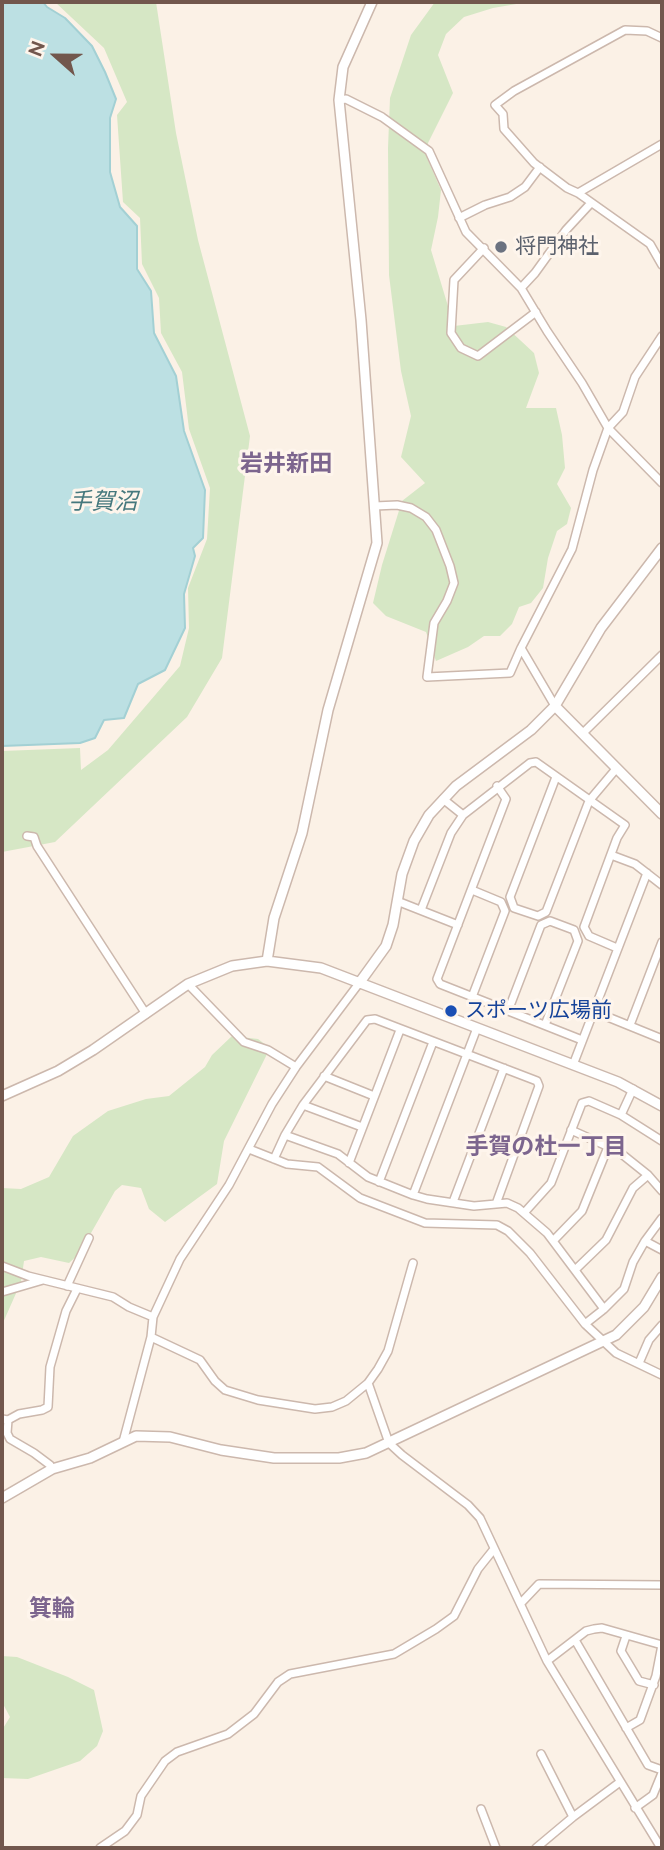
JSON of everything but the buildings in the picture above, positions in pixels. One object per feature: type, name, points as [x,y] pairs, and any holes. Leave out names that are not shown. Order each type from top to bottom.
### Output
[{"type":"street","points":[[267,961],[274,918],[302,833],[328,710],[377,543],[361,320],[340,100],[343,67],[372,2]]},
{"type":"street","points":[[662,38],[648,31],[625,30],[514,91],[495,105],[503,114],[504,129],[540,167],[650,244],[662,262]]},
{"type":"street","points":[[340,100],[346,99],[382,117],[429,151],[466,232],[521,288],[608,428],[662,483]]},
{"type":"street","points":[[578,193],[662,145]]},
{"type":"street","points":[[459,218],[485,205],[510,197],[525,187],[540,167]]},
{"type":"street","points":[[521,288],[590,204]]},
{"type":"street","points":[[484,248],[454,279],[452,333],[461,348],[478,356],[536,312]]},
{"type":"street","points":[[375,506],[397,505],[411,508],[426,517],[436,530],[450,566],[454,583],[434,623],[427,677],[510,673],[572,549],[593,470],[608,428],[623,412],[635,377],[662,336]]},
{"type":"street","points":[[124,1442],[151,1338],[153,1317],[180,1259],[229,1185],[272,1104],[296,1066],[386,946],[402,874],[414,841],[443,799],[468,775],[531,730],[555,706],[601,628],[662,548]]},
{"type":"street","points":[[521,648],[555,706],[662,814]]},
{"type":"street","points":[[582,734],[662,655]]},
{"type":"street","points":[[421,910],[451,833],[463,816],[498,786],[530,763],[536,762],[625,825],[584,928],[589,936],[617,948]]},
{"type":"street","points":[[556,777],[510,897],[514,908],[538,916],[547,912],[589,801],[617,769]]},
{"type":"street","points":[[498,786],[506,799],[437,979],[440,984],[582,1040]]},
{"type":"street","points":[[443,799],[463,816]]},
{"type":"street","points":[[27,836],[34,837],[37,846],[146,1014]]},
{"type":"street","points":[[611,855],[635,864],[662,885]]},
{"type":"street","points":[[573,1065],[647,873]]},
{"type":"street","points":[[471,890],[501,902],[505,911],[472,997]]},
{"type":"street","points":[[397,901],[458,925]]},
{"type":"street","points":[[508,1011],[541,925],[550,921],[573,930],[578,940],[545,1025]]},
{"type":"street","points":[[630,1025],[662,942]]},
{"type":"street","points":[[2,1096],[58,1071],[93,1050],[188,984],[232,965],[267,961],[321,968],[360,982],[633,1089],[662,1106]]},
{"type":"street","points":[[188,984],[244,1042],[268,1050],[296,1066]]},
{"type":"street","points":[[593,1011],[662,1039]]},
{"type":"street","points":[[274,1159],[303,1105],[367,1020],[374,1019],[537,1081],[539,1086],[496,1204]]},
{"type":"street","points":[[413,1195],[477,1028]]},
{"type":"street","points":[[349,1163],[400,1030]]},
{"type":"street","points":[[379,1182],[433,1042]]},
{"type":"street","points":[[453,1202],[504,1068]]},
{"type":"street","points":[[324,1076],[374,1096]]},
{"type":"street","points":[[621,1115],[633,1089]]},
{"type":"street","points":[[524,1213],[551,1183],[582,1103],[589,1101],[621,1115],[662,1141]]},
{"type":"street","points":[[303,1105],[362,1128]]},
{"type":"street","points":[[571,1130],[626,1157],[662,1191]]},
{"type":"street","points":[[285,1135],[338,1154],[379,1182],[413,1195],[474,1206],[508,1203],[524,1213],[553,1241],[604,1309]]},
{"type":"street","points":[[553,1241],[582,1211],[608,1147]]},
{"type":"street","points":[[249,1149],[287,1164],[318,1167],[360,1198],[425,1223],[498,1225],[530,1253],[585,1324],[616,1353],[662,1375]]},
{"type":"street","points":[[575,1270],[606,1240],[633,1188],[648,1175]]},
{"type":"street","points":[[585,1324],[624,1289],[633,1262],[662,1219]]},
{"type":"street","points":[[67,1286],[89,1238]]},
{"type":"street","points":[[645,1241],[662,1250]]},
{"type":"street","points":[[151,1338],[201,1360],[215,1381],[225,1390],[258,1400],[315,1409],[332,1407],[345,1401],[368,1382],[388,1351],[413,1263]]},
{"type":"street","points":[[2,1266],[44,1280],[113,1297],[153,1317]]},
{"type":"street","points":[[2,1498],[52,1469],[90,1458],[136,1436],[155,1435],[248,1455],[308,1459],[339,1458],[366,1453],[604,1342],[623,1329],[644,1307],[662,1277]]},
{"type":"street","points":[[2,1292],[44,1280]]},
{"type":"street","points":[[52,1469],[34,1453],[10,1439],[5,1420],[48,1406],[50,1367],[66,1311],[77,1289]]},
{"type":"street","points":[[639,1363],[649,1340],[659,1334],[662,1325]]},
{"type":"street","points":[[368,1382],[389,1443],[468,1505],[480,1518],[547,1661],[661,1848]]},
{"type":"street","points":[[100,1848],[125,1831],[137,1815],[141,1796],[165,1761],[177,1752],[228,1734],[254,1714],[278,1682],[290,1674],[394,1654],[436,1629],[454,1616],[478,1569],[494,1549]]},
{"type":"street","points":[[521,1603],[539,1584],[662,1585]]},
{"type":"street","points":[[547,1661],[586,1631],[602,1628],[662,1645],[654,1685],[640,1720],[626,1728]]},
{"type":"street","points":[[625,1636],[621,1651],[639,1681],[654,1685]]},
{"type":"street","points":[[575,1640],[648,1765],[662,1772],[653,1795],[635,1808]]},
{"type":"street","points":[[541,1754],[573,1817]]},
{"type":"street","points":[[537,1848],[573,1817],[620,1783]]},
{"type":"street","points":[[481,1809],[496,1848]]},
{"type":"green space","points":[[55,2],[156,2],[176,133],[198,240],[250,436],[222,658],[187,717],[55,842],[2,852],[2,751],[80,748],[81,770],[108,750],[180,666],[189,628],[188,588],[207,539],[210,488],[189,429],[182,372],[161,333],[159,298],[142,264],[140,218],[123,202],[117,115],[127,102],[104,48]]},
{"type":"green space","points":[[435,2],[528,2],[493,8],[464,17],[446,34],[438,55],[453,93],[428,143],[427,158],[441,190],[431,250],[454,326],[488,322],[506,327],[534,353],[539,373],[526,408],[556,408],[565,468],[557,484],[571,508],[567,524],[557,531],[548,558],[543,588],[531,603],[519,607],[512,624],[500,636],[484,636],[468,647],[436,661],[426,632],[386,616],[373,603],[402,501],[425,483],[401,457],[411,416],[401,371],[389,275],[388,148],[390,98],[411,35]]},
{"type":"green space","points":[[232,1036],[258,1039],[270,1048],[224,1141],[217,1184],[165,1222],[149,1209],[141,1188],[122,1185],[115,1191],[79,1254],[69,1263],[41,1257],[24,1261],[21,1282],[2,1325],[2,1188],[21,1189],[49,1177],[73,1136],[108,1111],[146,1099],[169,1096],[205,1067],[212,1055]]},
{"type":"green space","points":[[2,1656],[17,1657],[94,1690],[103,1731],[97,1746],[80,1761],[28,1779],[2,1778],[2,1730],[10,1717],[2,1702]]},
{"type":"water","name":"手賀沼","points":[[2,2],[43,2],[65,18],[92,46],[105,72],[116,99],[110,118],[110,172],[120,207],[137,226],[137,269],[151,291],[154,333],[176,376],[184,431],[205,490],[203,538],[193,548],[195,556],[184,594],[185,628],[165,670],[138,684],[124,718],[104,720],[95,738],[80,743],[2,746]]},
{"type":"place","name":"将門神社","points":[[501,247]]},
{"type":"place","name":"スポーツ広場前","points":[[451,1011]]},
{"type":"district","name":"岩井新田","points":[[286,464]]},
{"type":"district","name":"手賀の杜一丁目","points":[[546,1147]]},
{"type":"district","name":"箕輪","points":[[52,1609]]}]
